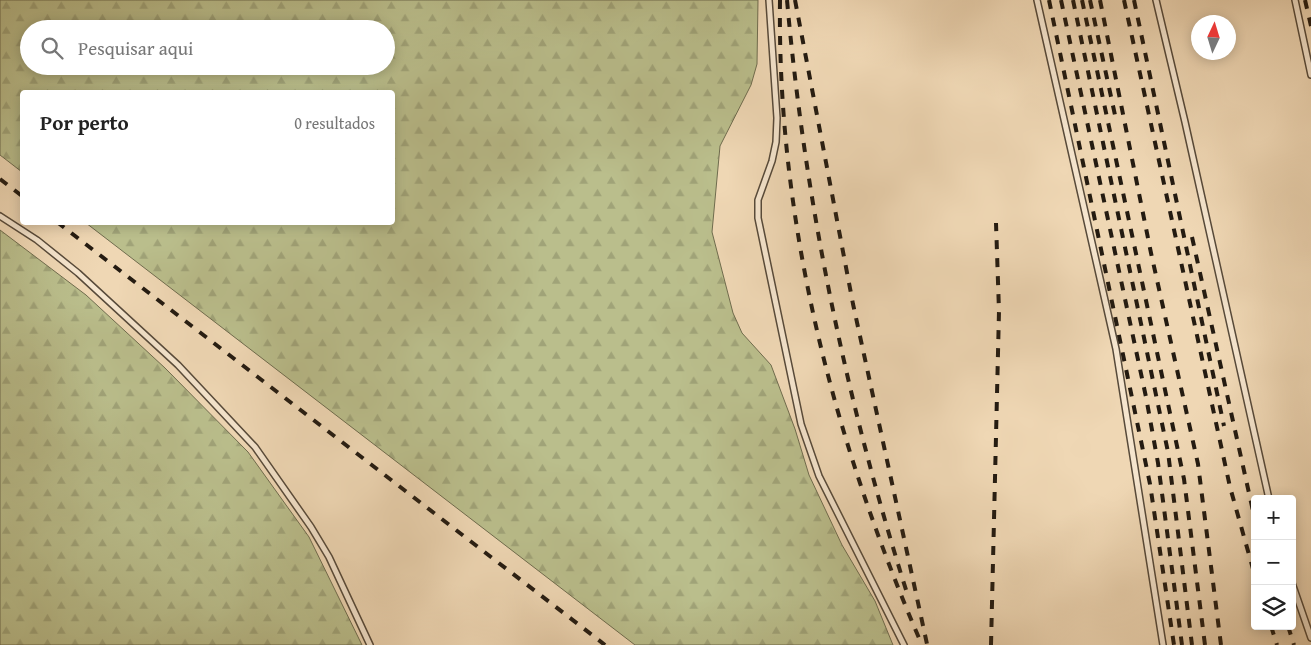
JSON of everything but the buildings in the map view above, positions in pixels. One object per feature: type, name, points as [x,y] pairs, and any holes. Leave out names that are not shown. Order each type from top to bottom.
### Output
[{"type":"lane","points":[[769,0],[777,118],[776,142],[772,161],[758,200],[758,218],[801,424],[819,476],[904,645]]},
{"type":"lane","points":[[1037,0],[1116,348],[1164,645]]},
{"type":"lane","points":[[1156,0],[1268,495]]},
{"type":"lane","points":[[1295,0],[1311,75]]},
{"type":"lane","points":[[0,216],[37,240],[78,272],[178,365],[255,446],[311,527],[329,557],[370,645]]},
{"type":"lane","points":[[1293,585],[1311,638]]},
{"type":"green space","points":[[0,0],[758,0],[757,64],[751,85],[720,146],[712,232],[733,313],[742,333],[771,365],[795,429],[809,475],[842,545],[875,601],[893,645],[635,645],[89,225],[395,225],[395,90],[20,90],[20,170],[0,155]]},
{"type":"green space","points":[[0,230],[86,295],[165,368],[248,452],[309,537],[362,645],[0,645]]},
{"type":"railway","points":[[780,0],[782,83],[789,166],[800,249],[817,330],[838,411],[862,490],[922,645]]},
{"type":"railway","points":[[787,0],[805,151],[831,300],[865,447],[907,593]]},
{"type":"railway","points":[[795,0],[853,304],[927,644]]},
{"type":"railway","points":[[1049,0],[1150,484],[1174,645]]},
{"type":"railway","points":[[1061,0],[1146,397],[1158,463],[1182,645]]},
{"type":"railway","points":[[1073,0],[1168,452],[1192,645]]},
{"type":"railway","points":[[1082,0],[1184,479],[1205,645]]},
{"type":"railway","points":[[1090,0],[1115,115]]},
{"type":"railway","points":[[1100,0],[1151,253],[1198,464],[1221,645]]},
{"type":"railway","points":[[1124,0],[1230,487],[1251,562]]},
{"type":"railway","points":[[1134,0],[1224,426]]},
{"type":"railway","points":[[1305,0],[1311,26]]},
{"type":"railway","points":[[0,179],[20,194]]},
{"type":"railway","points":[[991,645],[999,311],[996,223]]},
{"type":"railway","points":[[61,225],[605,645]]},
{"type":"railway","points":[[1192,237],[1251,502]]},
{"type":"railway","points":[[1272,630],[1277,645]]},
{"type":"railway","points":[[1289,630],[1294,645]]}]
